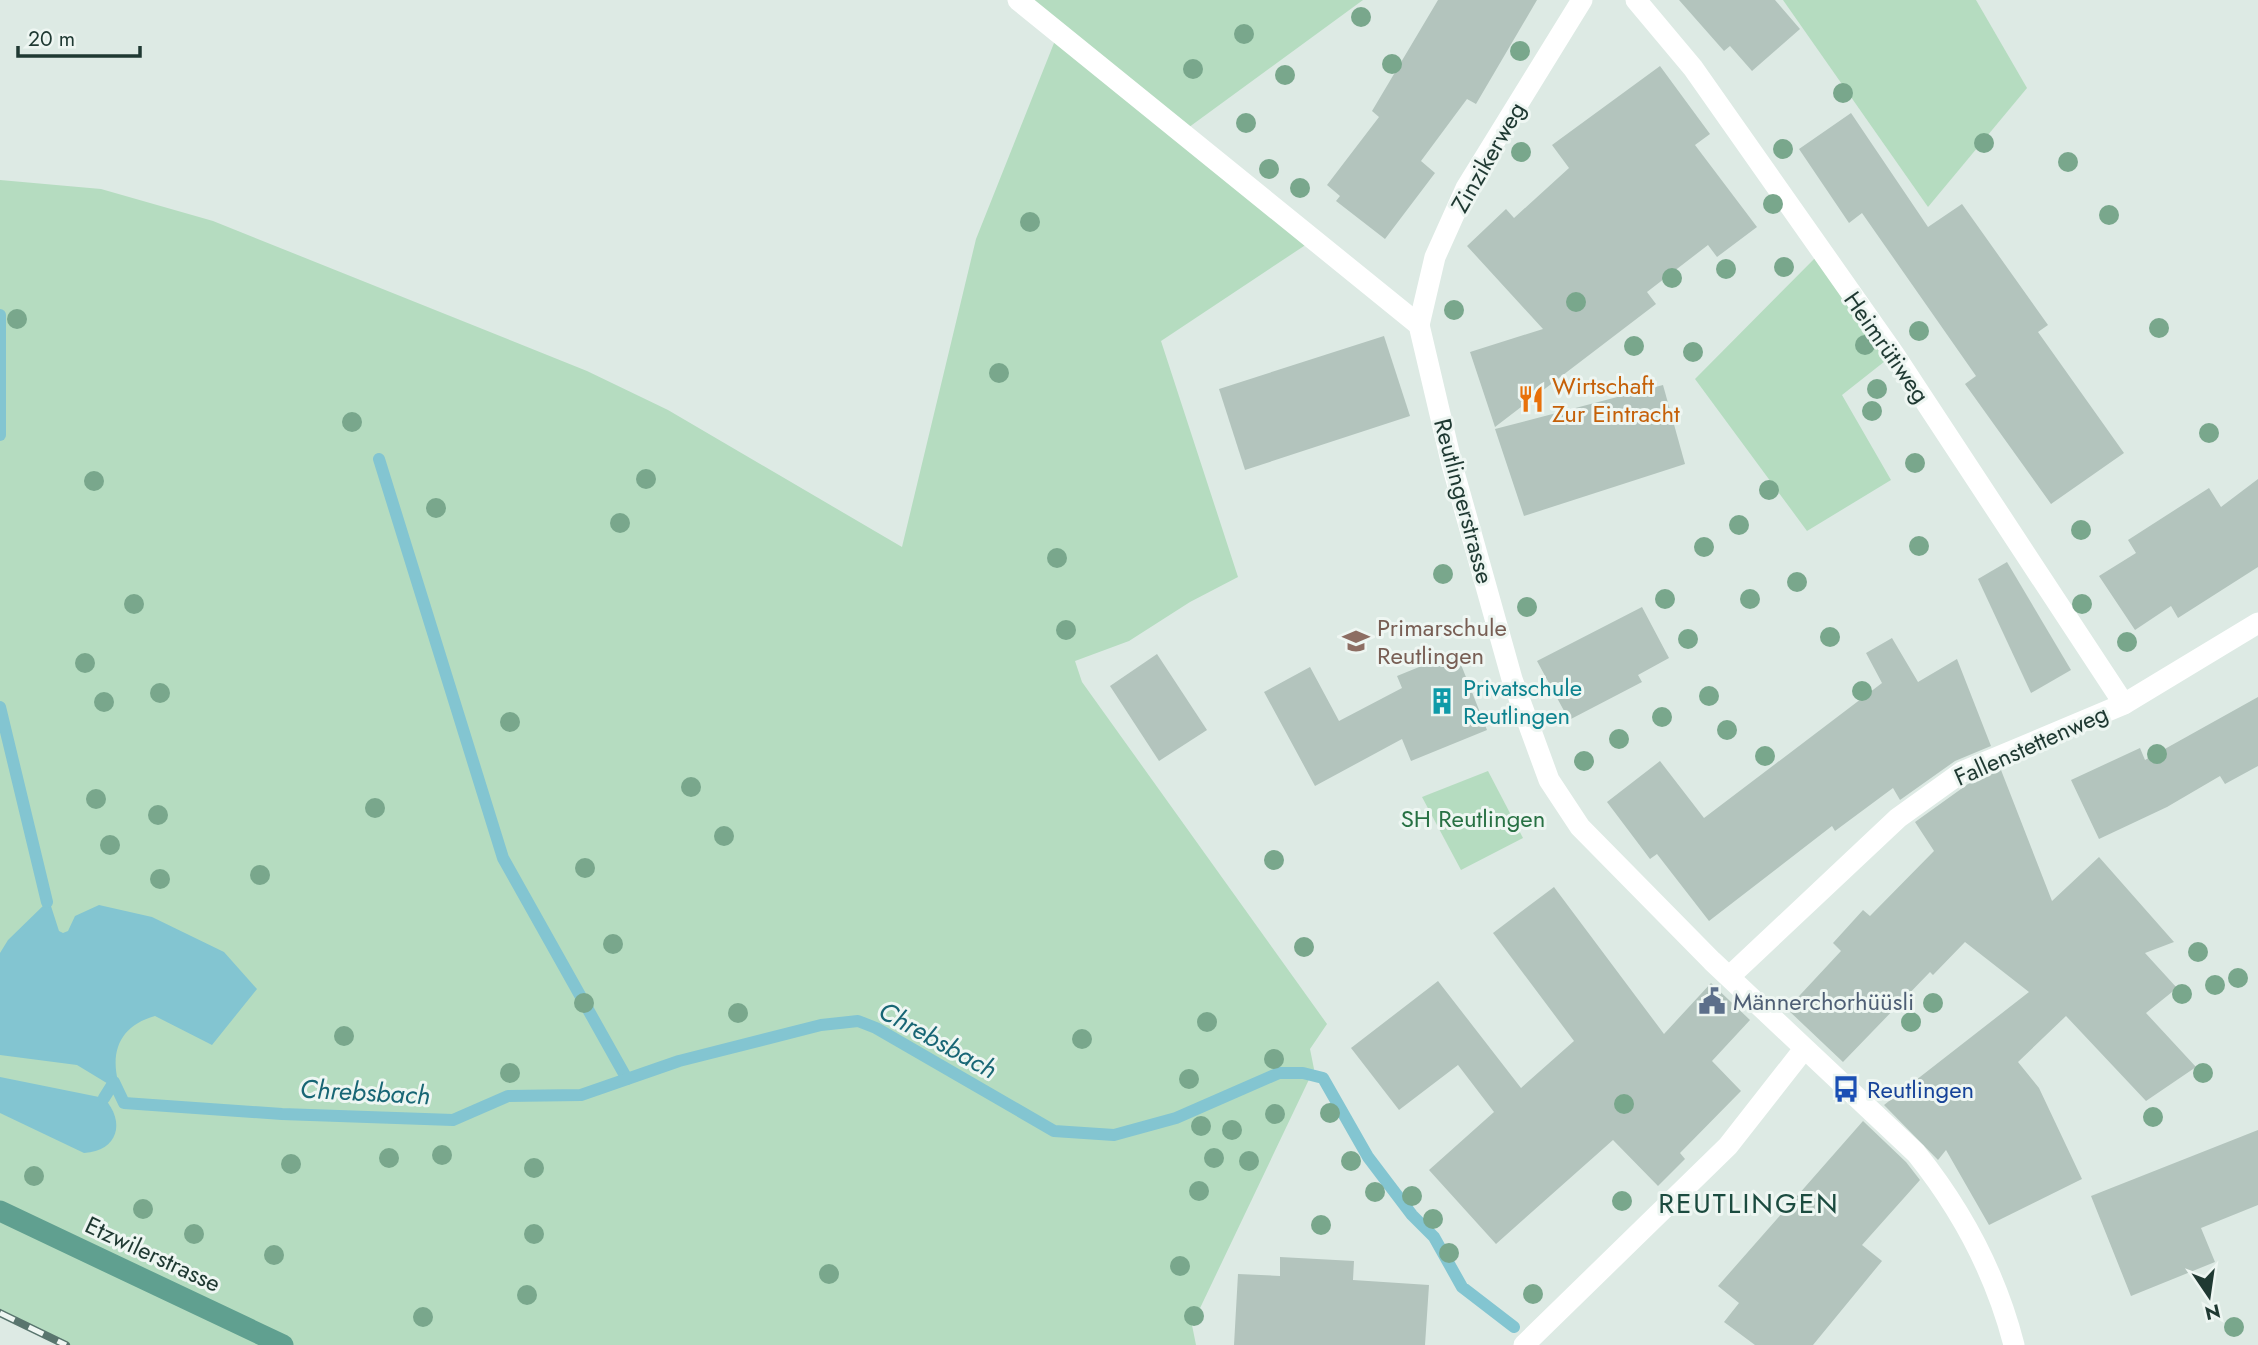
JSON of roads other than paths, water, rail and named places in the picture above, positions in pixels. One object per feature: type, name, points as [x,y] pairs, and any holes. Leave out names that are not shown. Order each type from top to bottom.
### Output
[{"type":"main road","name":"Etzwilerstrasse","points":[[0,1211],[283,1345]]},
{"type":"street","points":[[1018,0],[1419,325]]},
{"type":"street","name":"Zinzikerweg","points":[[1419,325],[1436,257],[1466,188],[1582,0]]},
{"type":"street","name":"Heimrütiweg","points":[[1636,0],[1693,68],[1894,354],[2124,704]]},
{"type":"street","name":"Reutlingerstrasse","points":[[1419,325],[1452,465],[1508,666],[1549,780],[1580,827],[1804,1049],[1916,1153],[1940,1182],[1981,1254],[2006,1315],[2014,1345]]},
{"type":"street","name":"Fallenstettenweg","points":[[1730,976],[1898,818],[1951,780],[2029,742],[2124,704],[2258,623]]},
{"type":"street","points":[[1524,1345],[1728,1146],[1804,1049]]},
{"type":"water","points":[[47,902],[50,903],[59,931],[63,933],[68,931],[75,916],[99,905],[152,917],[224,952],[257,989],[212,1045],[155,1016],[134,1025],[117,1049],[118,1081],[110,1085],[77,1065],[0,1055],[0,953],[8,940]]},
{"type":"water","points":[[0,1077],[104,1098],[115,1116],[115,1134],[105,1147],[84,1153],[0,1113]]},
{"type":"waterway","points":[[0,315],[0,435]]},
{"type":"waterway","points":[[379,459],[503,858],[627,1079]]},
{"type":"waterway","points":[[0,707],[47,902]]},
{"type":"waterway","name":"Chrebsbach","points":[[104,1098],[114,1082],[124,1103],[282,1114],[453,1120],[508,1096],[581,1095],[679,1061],[821,1025],[858,1021],[876,1028],[1054,1131],[1114,1135],[1176,1118],[1279,1073],[1303,1073],[1323,1078],[1368,1157],[1412,1215],[1434,1237],[1462,1287],[1514,1327]]},
{"type":"railway","points":[[0,1313],[66,1345]]},
{"type":"place","name":"Wirtschaft Zur Eintracht","points":[[1531,399]]},
{"type":"place","name":"Primarschule Reutlingen","points":[[1356,641]]},
{"type":"place","name":"Privatschule Reutlingen","points":[[1442,701]]},
{"type":"place","name":"Männerchorhüüsli","points":[[1712,1001]]},
{"type":"place","name":"Reutlingen","points":[[1846,1089]]},
{"type":"district","name":"REUTLINGEN","points":[[1749,1203]]},
{"type":"park label","name":"SH Reutlingen","points":[[1473,818]]}]
